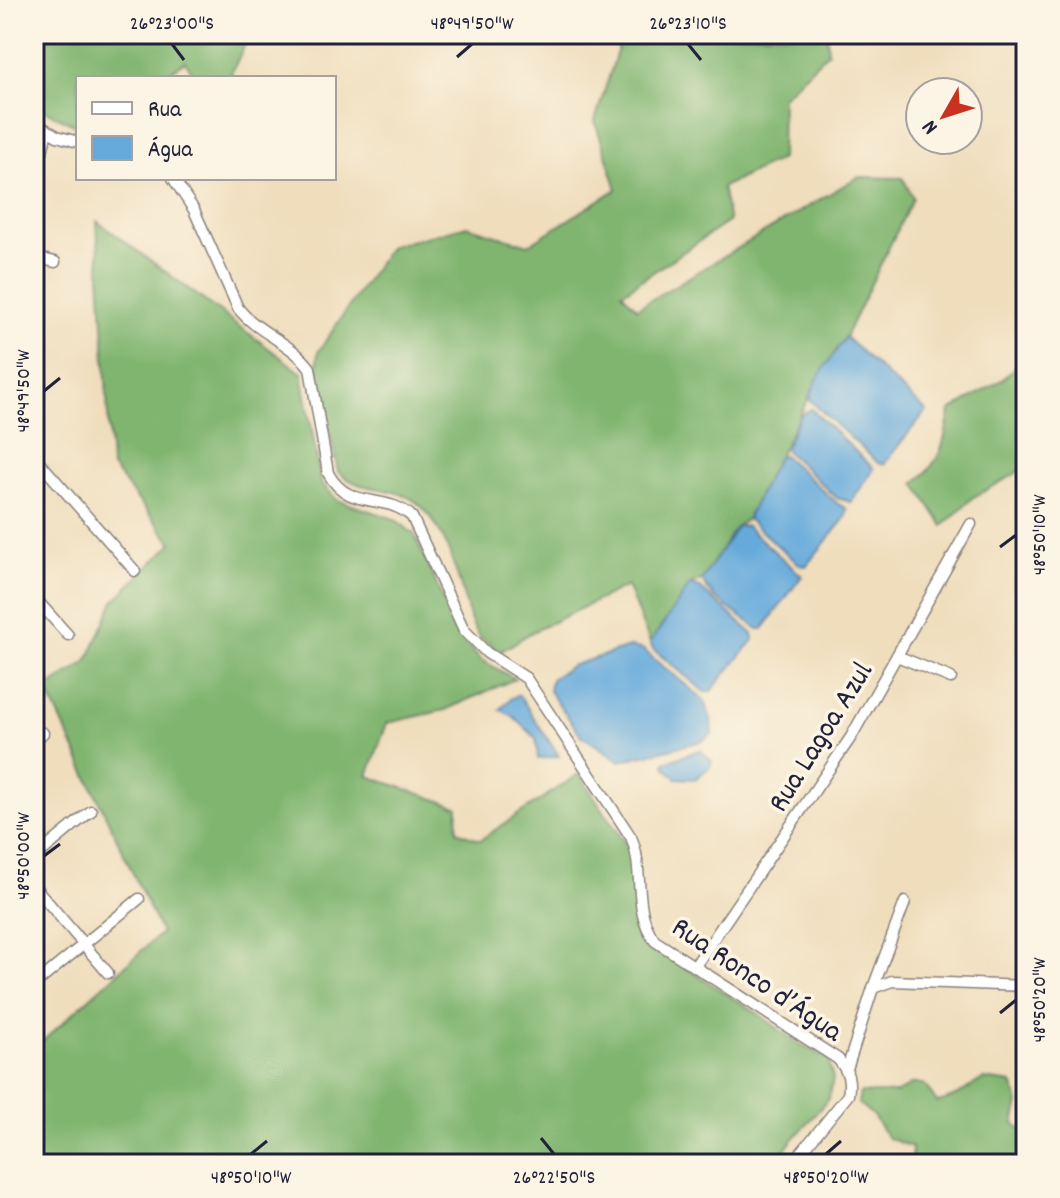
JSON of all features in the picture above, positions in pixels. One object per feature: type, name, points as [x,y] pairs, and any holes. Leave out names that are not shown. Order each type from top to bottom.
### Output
[{"type":"street","points":[[34,122],[47,131],[76,141]]},
{"type":"street","points":[[34,186],[47,131]]},
{"type":"street","name":"Rua Ronco d’Água","points":[[174,180],[194,210],[238,308],[246,318],[303,358],[310,368],[328,473],[333,482],[348,496],[397,507],[412,517],[464,630],[487,653],[526,678],[631,837],[637,850],[643,920],[648,932],[655,941],[838,1059],[847,1069],[850,1084],[842,1105],[792,1164]]},
{"type":"street","points":[[34,257],[55,262]]},
{"type":"street","points":[[34,456],[135,571]]},
{"type":"street","name":"Rua Lagoa Azul","points":[[695,966],[851,737],[971,524]]},
{"type":"street","points":[[34,597],[68,635]]},
{"type":"street","points":[[897,656],[951,678]]},
{"type":"street","points":[[34,858],[91,811]]},
{"type":"street","points":[[34,886],[108,973]]},
{"type":"street","points":[[34,985],[139,899]]},
{"type":"street","points":[[847,1069],[905,902]]},
{"type":"street","points":[[873,988],[892,981],[1026,986]]},
{"type":"green space","points":[[34,34],[250,34],[230,76],[195,76],[185,61],[165,76],[76,76],[74,125],[34,105]]},
{"type":"green space","points":[[627,34],[827,34],[828,52],[782,97],[781,159],[722,187],[729,221],[622,293],[637,308],[858,177],[903,178],[913,198],[845,337],[811,393],[747,519],[737,526],[702,580],[690,585],[650,643],[627,586],[532,632],[500,652],[480,637],[472,624],[450,553],[433,520],[421,506],[399,493],[355,483],[338,472],[317,367],[318,352],[390,246],[467,226],[528,245],[617,189],[595,121],[619,45]]},
{"type":"green space","points":[[97,221],[302,373],[321,483],[337,500],[394,519],[414,534],[461,640],[480,659],[515,679],[445,710],[387,723],[368,776],[458,807],[457,831],[480,840],[579,774],[630,850],[637,923],[651,946],[757,1013],[798,1043],[828,1058],[833,1079],[829,1098],[772,1164],[34,1164],[34,1049],[161,933],[46,688],[87,662],[114,601],[172,543],[111,466]]},
{"type":"green space","points":[[1026,356],[1026,464],[1015,474],[972,498],[943,526],[915,483],[931,467],[940,451],[950,411],[1003,379]]},
{"type":"green space","points":[[983,1079],[1012,1083],[1019,1103],[1014,1123],[1026,1134],[1026,1164],[912,1164],[912,1147],[888,1138],[873,1116],[858,1103],[860,1093],[897,1093],[912,1084],[924,1084],[937,1102],[956,1096]]},
{"type":"water","points":[[845,337],[926,411],[884,464],[878,463],[810,400],[819,375]]},
{"type":"water","points":[[811,409],[874,469],[851,502],[837,498],[787,452],[785,447],[801,415]]},
{"type":"water","points":[[783,455],[847,509],[845,518],[806,566],[800,565],[747,519],[778,456]]},
{"type":"water","points":[[737,526],[746,526],[802,576],[763,629],[758,629],[719,601],[702,580]]},
{"type":"water","points":[[690,585],[700,588],[753,634],[754,640],[710,692],[705,692],[653,649],[650,643]]},
{"type":"water","points":[[629,647],[642,649],[703,699],[711,719],[712,734],[702,741],[620,761],[581,735],[549,691],[551,679],[571,666]]},
{"type":"water","points":[[519,695],[559,756],[538,759],[536,738],[512,715],[500,710],[511,698]]},
{"type":"water","points":[[700,750],[712,761],[710,767],[695,779],[676,778],[665,766],[665,762]]}]
